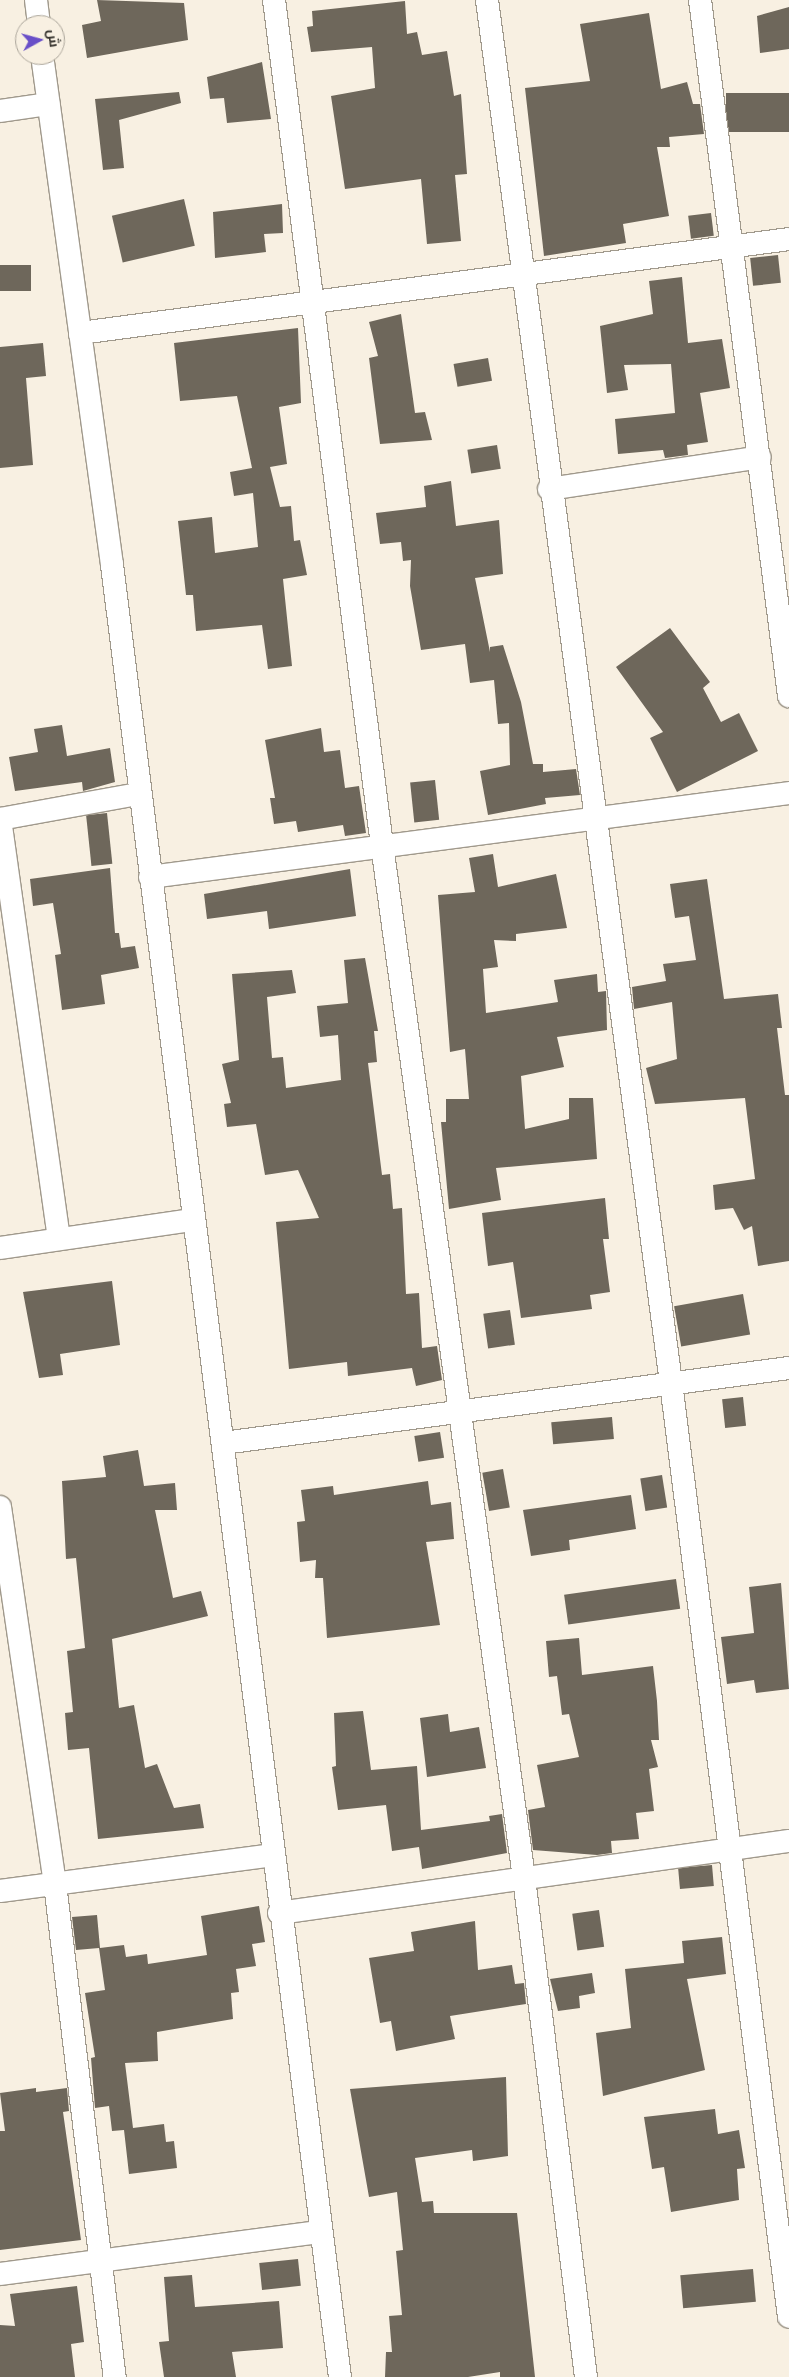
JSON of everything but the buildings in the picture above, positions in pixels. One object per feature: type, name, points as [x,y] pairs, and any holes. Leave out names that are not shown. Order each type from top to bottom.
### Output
[{"type":"street","points":[[36,0],[38,15]]},
{"type":"street","points":[[274,0],[382,845],[524,1878],[586,2377]]},
{"type":"street","points":[[487,0],[520,273],[671,1383],[789,2317]]},
{"type":"street","points":[[700,0],[734,245],[789,696]]},
{"type":"street","points":[[43,65],[150,876],[192,1220],[223,1443],[279,1913],[340,2377]]},
{"type":"street","points":[[0,111],[48,104]]},
{"type":"street","points":[[80,333],[311,300],[789,238]]},
{"type":"street","points":[[549,489],[760,456]]},
{"type":"street","points":[[150,876],[789,793]]},
{"type":"street","points":[[59,1238],[0,819],[138,794]]},
{"type":"street","points":[[0,1248],[192,1220]]},
{"type":"street","points":[[223,1443],[460,1410],[789,1368]]},
{"type":"street","points":[[0,1507],[55,1884],[115,2377]]},
{"type":"street","points":[[279,1913],[789,1841]]},
{"type":"street","points":[[0,1891],[272,1855]]},
{"type":"street","points":[[0,2274],[321,2232]]}]
